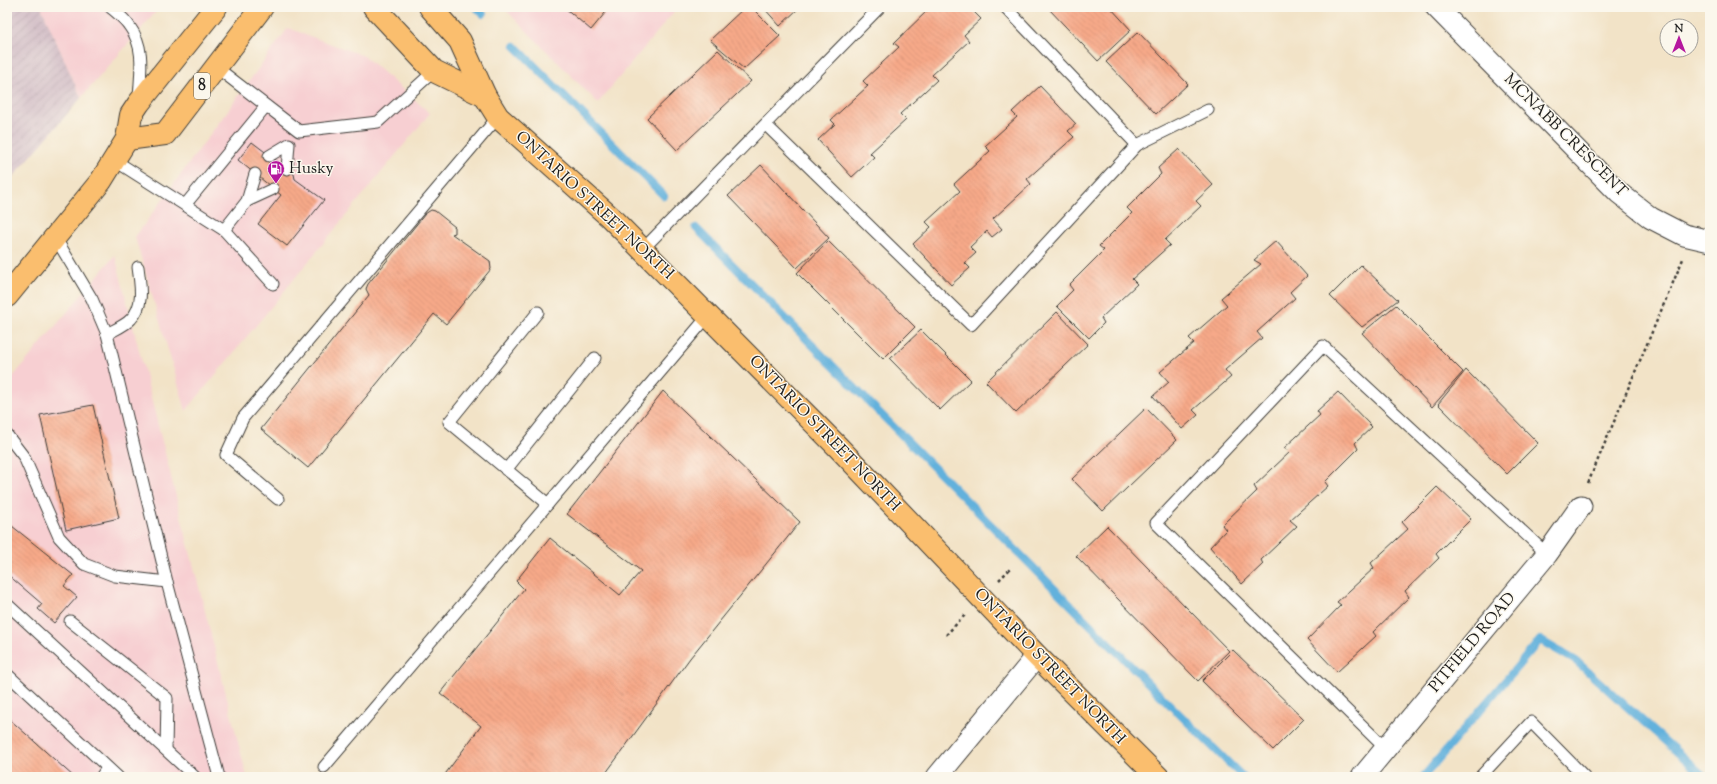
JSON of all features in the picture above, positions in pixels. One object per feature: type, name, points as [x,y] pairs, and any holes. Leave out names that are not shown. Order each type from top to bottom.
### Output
[{"type":"main road","points":[[7,296],[101,181],[127,139],[131,115],[216,7]]},
{"type":"main road","name":"8","points":[[127,139],[165,134],[262,7]]},
{"type":"main road","points":[[374,7],[434,71],[485,96]]},
{"type":"main road","name":"ONTARIO STREET NORTH","points":[[430,7],[460,42],[485,96],[498,116],[609,216],[839,448],[1037,656],[1158,777]]},
{"type":"street","name":"MCNABB CRESCENT","points":[[1436,7],[1619,193],[1651,218],[1684,235],[1701,238]]},
{"type":"street","name":"PITFIELD ROAD","points":[[1362,777],[1547,554],[1580,506]]},
{"type":"street","points":[[937,777],[1037,656]]},
{"type":"lane","points":[[110,7],[130,26],[138,40],[142,56],[139,103]]},
{"type":"lane","points":[[642,250],[880,7]]},
{"type":"lane","points":[[1005,7],[1137,145]]},
{"type":"lane","points":[[216,67],[299,132]]},
{"type":"lane","points":[[270,156],[289,144],[299,132],[378,122],[434,71]]},
{"type":"lane","points":[[185,205],[266,106]]},
{"type":"lane","points":[[766,125],[971,324],[1137,145],[1208,110]]},
{"type":"lane","points":[[278,499],[226,455],[244,418],[498,116]]},
{"type":"lane","points":[[287,168],[289,144]]},
{"type":"lane","points":[[114,160],[224,230],[273,284]]},
{"type":"lane","points":[[224,230],[247,201],[255,174]]},
{"type":"lane","points":[[247,201],[273,189]]},
{"type":"lane","points":[[55,237],[92,299],[107,334],[167,582],[219,777]]},
{"type":"lane","points":[[107,334],[131,320],[138,308],[141,296],[138,267]]},
{"type":"lane","points":[[538,312],[449,422],[548,504]]},
{"type":"lane","points":[[324,767],[708,316]]},
{"type":"lane","points":[[1385,748],[1156,524],[1323,346],[1547,554]]},
{"type":"lane","points":[[506,470],[595,358]]},
{"type":"lane","points":[[7,435],[24,457],[59,538],[84,564],[115,576],[167,582]]},
{"type":"lane","points":[[7,604],[195,777]]},
{"type":"lane","points":[[70,621],[167,698],[166,750]]},
{"type":"lane","points":[[7,674],[104,772],[118,777]]},
{"type":"lane","points":[[1480,777],[1531,722],[1585,777]]},
{"type":"path","points":[[1580,506],[1593,469],[1701,238]]},
{"type":"shaded area","points":[[7,7],[41,7],[81,98],[7,184]]},
{"type":"shaded area","points":[[41,7],[160,7],[81,98]]},
{"type":"shaded area","points":[[503,7],[678,7],[598,103]]},
{"type":"shaded area","points":[[288,28],[364,56],[430,113],[186,411],[135,237]]},
{"type":"shaded area","points":[[115,255],[247,777],[7,777],[7,384]]},
{"type":"building","points":[[564,7],[610,7],[591,30]]},
{"type":"building","points":[[745,7],[751,7],[780,36],[744,69],[710,40]]},
{"type":"building","points":[[763,7],[800,7],[780,26]]},
{"type":"building","points":[[929,7],[969,7],[981,19],[964,35],[969,41],[932,75],[937,80],[900,114],[906,120],[870,153],[874,157],[852,177],[818,140],[835,124],[831,120],[868,86],[863,81],[899,47],[894,43],[930,8]]},
{"type":"building","points":[[1051,7],[1110,7],[1131,30],[1098,61],[1049,9]]},
{"type":"building","points":[[1138,32],[1188,84],[1156,114],[1106,62]]},
{"type":"building","points":[[718,50],[751,81],[677,150],[647,118]]},
{"type":"building","points":[[1040,86],[1076,124],[1068,131],[1074,137],[1027,179],[1031,184],[993,219],[1002,229],[992,237],[987,231],[970,247],[976,253],[965,263],[970,268],[951,285],[913,244],[931,227],[926,222],[960,191],[954,184],[990,151],[985,146],[1017,117],[1012,112]]},
{"type":"building","points":[[252,142],[294,174],[295,179],[324,200],[287,246],[258,224],[281,195],[238,160]]},
{"type":"building","points":[[1179,149],[1213,185],[1196,201],[1201,206],[1165,240],[1170,245],[1132,279],[1137,284],[1101,318],[1104,323],[1089,338],[1057,306],[1073,290],[1069,285],[1104,250],[1099,246],[1132,213],[1127,208],[1161,174],[1158,168]]},
{"type":"building","points":[[761,165],[829,238],[797,268],[728,196]]},
{"type":"building","points":[[431,210],[435,211],[455,227],[455,233],[452,234],[490,261],[491,269],[446,324],[434,314],[308,468],[261,429],[369,295],[366,289],[368,284],[425,214]]},
{"type":"building","points":[[828,241],[915,327],[883,359],[797,273]]},
{"type":"building","points":[[1276,241],[1307,276],[1290,292],[1295,298],[1257,332],[1262,338],[1225,370],[1231,377],[1193,410],[1198,415],[1182,429],[1153,396],[1169,382],[1160,372],[1194,343],[1189,338],[1227,305],[1221,298],[1261,264],[1254,260]]},
{"type":"building","points":[[1361,265],[1398,300],[1362,327],[1330,296]]},
{"type":"building","points":[[1396,305],[1463,372],[1432,407],[1362,333]]},
{"type":"building","points":[[1057,312],[1088,344],[1016,413],[986,382]]},
{"type":"building","points":[[921,330],[971,380],[940,410],[890,359]]},
{"type":"building","points":[[1466,370],[1538,443],[1507,474],[1438,404]]},
{"type":"building","points":[[663,391],[800,522],[690,658],[603,777],[443,777],[481,726],[440,693],[524,589],[516,581],[550,538],[620,595],[641,571],[567,514]]},
{"type":"building","points":[[1338,392],[1372,427],[1355,443],[1358,449],[1325,482],[1328,486],[1290,520],[1297,526],[1261,560],[1263,564],[1242,584],[1210,547],[1226,530],[1222,525],[1257,491],[1254,486],[1290,452],[1284,448],[1320,415],[1317,411]]},
{"type":"building","points":[[93,405],[119,518],[66,530],[40,415]]},
{"type":"building","points":[[1146,408],[1177,440],[1103,511],[1072,479]]},
{"type":"building","points":[[1437,487],[1471,519],[1436,554],[1439,558],[1405,591],[1409,597],[1373,632],[1376,636],[1337,672],[1307,640],[1341,605],[1337,602],[1374,568],[1371,563],[1408,529],[1402,522]]},
{"type":"building","points":[[7,522],[73,575],[64,586],[77,597],[54,623],[38,609],[42,604],[7,574]]},
{"type":"building","points":[[1107,526],[1229,651],[1198,681],[1076,556]]},
{"type":"building","points":[[1233,650],[1304,719],[1273,750],[1202,681]]},
{"type":"building","points":[[7,717],[74,777],[7,777]]},
{"type":"waterway","points":[[476,7],[483,14]]},
{"type":"waterway","points":[[515,46],[664,196]]},
{"type":"waterway","points":[[696,228],[1243,777]]},
{"type":"waterway","points":[[1423,777],[1540,640],[1576,661],[1705,777]]},
{"type":"place","name":"Husky","points":[[276,184]]}]
